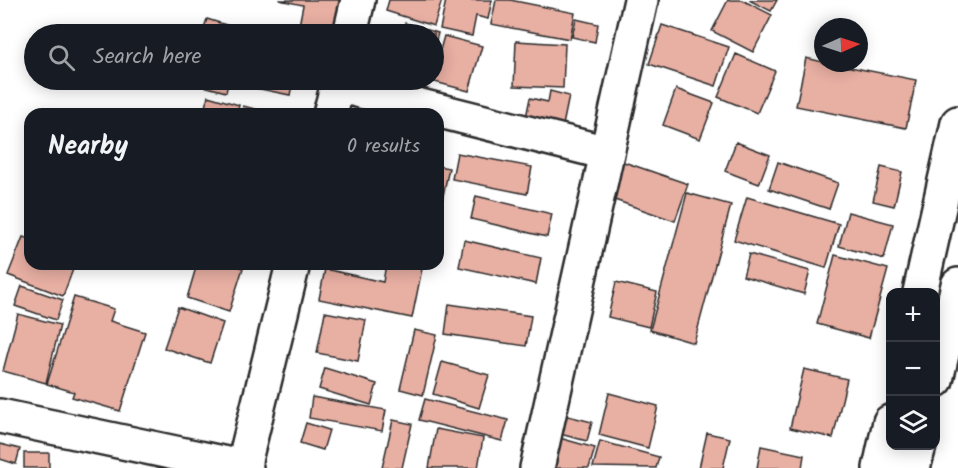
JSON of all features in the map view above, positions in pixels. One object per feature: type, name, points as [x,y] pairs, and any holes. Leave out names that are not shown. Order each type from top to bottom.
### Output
[{"type":"street","points":[[352,24],[358,0]]},
{"type":"street","points":[[537,468],[640,0]]},
{"type":"street","points":[[335,93],[403,108]]},
{"type":"street","points":[[444,117],[607,153]]},
{"type":"street","points":[[921,288],[958,123]]},
{"type":"street","points":[[0,416],[244,468],[292,270]]},
{"type":"street","points":[[940,363],[958,285]]},
{"type":"street","points":[[880,468],[886,443]]},
{"type":"street","points":[[913,468],[918,450]]},
{"type":"building","points":[[279,0],[341,0],[337,24],[299,24],[303,5]]},
{"type":"building","points":[[389,0],[442,0],[435,24],[428,24],[386,11]]},
{"type":"building","points":[[446,0],[492,0],[488,19],[476,16],[472,36],[444,30],[444,24],[441,24]]},
{"type":"building","points":[[496,0],[510,0],[575,13],[570,39],[491,24]]},
{"type":"building","points":[[728,0],[742,0],[772,15],[753,52],[712,31]]},
{"type":"building","points":[[749,0],[777,0],[771,11]]},
{"type":"building","points":[[207,19],[223,24],[205,24]]},
{"type":"building","points":[[576,19],[598,24],[595,42],[572,37]]},
{"type":"building","points":[[662,25],[729,47],[716,86],[649,64]]},
{"type":"building","points":[[444,36],[482,46],[469,91],[444,84]]},
{"type":"building","points":[[516,41],[565,44],[563,88],[514,86]]},
{"type":"building","points":[[736,54],[775,71],[757,113],[718,97]]},
{"type":"building","points":[[806,58],[814,60],[814,72],[868,71],[916,80],[906,128],[796,106]]},
{"type":"building","points":[[676,89],[714,103],[700,139],[663,125]]},
{"type":"building","points":[[265,90],[291,90],[290,95]]},
{"type":"building","points":[[550,91],[569,96],[562,130],[525,122],[530,98],[548,102]]},
{"type":"building","points":[[208,96],[239,105],[238,108],[205,108]]},
{"type":"building","points":[[736,142],[770,155],[759,184],[725,171]]},
{"type":"building","points":[[457,153],[532,167],[527,194],[452,179]]},
{"type":"building","points":[[618,160],[688,184],[675,221],[606,197]]},
{"type":"building","points":[[778,162],[838,183],[829,209],[769,189]]},
{"type":"building","points":[[444,167],[449,168],[444,192]]},
{"type":"building","points":[[881,167],[902,172],[894,206],[873,201]]},
{"type":"building","points":[[687,193],[731,205],[694,343],[650,330]]},
{"type":"building","points":[[476,196],[552,214],[547,237],[471,219]]},
{"type":"building","points":[[747,197],[839,224],[826,268],[734,240]]},
{"type":"building","points":[[848,212],[893,224],[884,259],[839,246]]},
{"type":"building","points":[[23,237],[24,270],[73,270],[63,296],[8,275]]},
{"type":"building","points":[[464,240],[541,258],[536,284],[459,267]]},
{"type":"building","points":[[749,254],[810,271],[804,294],[743,276]]},
{"type":"building","points":[[835,255],[888,269],[869,338],[817,324]]},
{"type":"building","points":[[195,270],[242,270],[229,312],[187,298]]},
{"type":"building","points":[[325,270],[383,282],[385,270],[422,270],[412,318],[319,299]]},
{"type":"building","points":[[616,282],[657,292],[649,327],[608,317]]},
{"type":"building","points":[[22,286],[63,300],[56,320],[15,306]]},
{"type":"building","points":[[74,297],[114,309],[110,321],[145,332],[120,411],[72,397],[74,392],[47,384]]},
{"type":"building","points":[[449,304],[531,316],[526,346],[445,334]]},
{"type":"building","points":[[178,307],[223,323],[210,363],[164,348]]},
{"type":"building","points":[[325,312],[366,320],[358,361],[317,353]]},
{"type":"building","points":[[18,314],[60,325],[46,383],[3,371]]},
{"type":"building","points":[[414,330],[437,335],[423,395],[400,389]]},
{"type":"building","points":[[442,362],[489,375],[479,408],[433,394]]},
{"type":"building","points":[[325,368],[377,384],[371,405],[319,389]]},
{"type":"building","points":[[804,369],[847,379],[833,438],[790,428]]},
{"type":"building","points":[[609,393],[658,406],[648,448],[599,435]]},
{"type":"building","points":[[312,397],[386,410],[382,431],[309,418]]},
{"type":"building","points":[[425,399],[508,420],[502,441],[419,420]]},
{"type":"building","points":[[560,414],[592,422],[587,441],[556,433]]},
{"type":"building","points":[[393,420],[412,424],[402,468],[382,468]]},
{"type":"building","points":[[306,423],[329,430],[323,450],[300,443]]},
{"type":"building","points":[[436,429],[483,438],[478,468],[429,468]]},
{"type":"building","points":[[707,433],[730,438],[723,468],[699,468]]},
{"type":"building","points":[[556,437],[595,448],[589,468],[553,468]]},
{"type":"building","points":[[600,441],[659,457],[656,468],[593,467]]},
{"type":"building","points":[[0,444],[20,449],[16,464],[0,459]]},
{"type":"building","points":[[761,446],[804,455],[802,468],[757,468]]},
{"type":"building","points":[[24,453],[49,453],[49,468],[24,468]]}]
